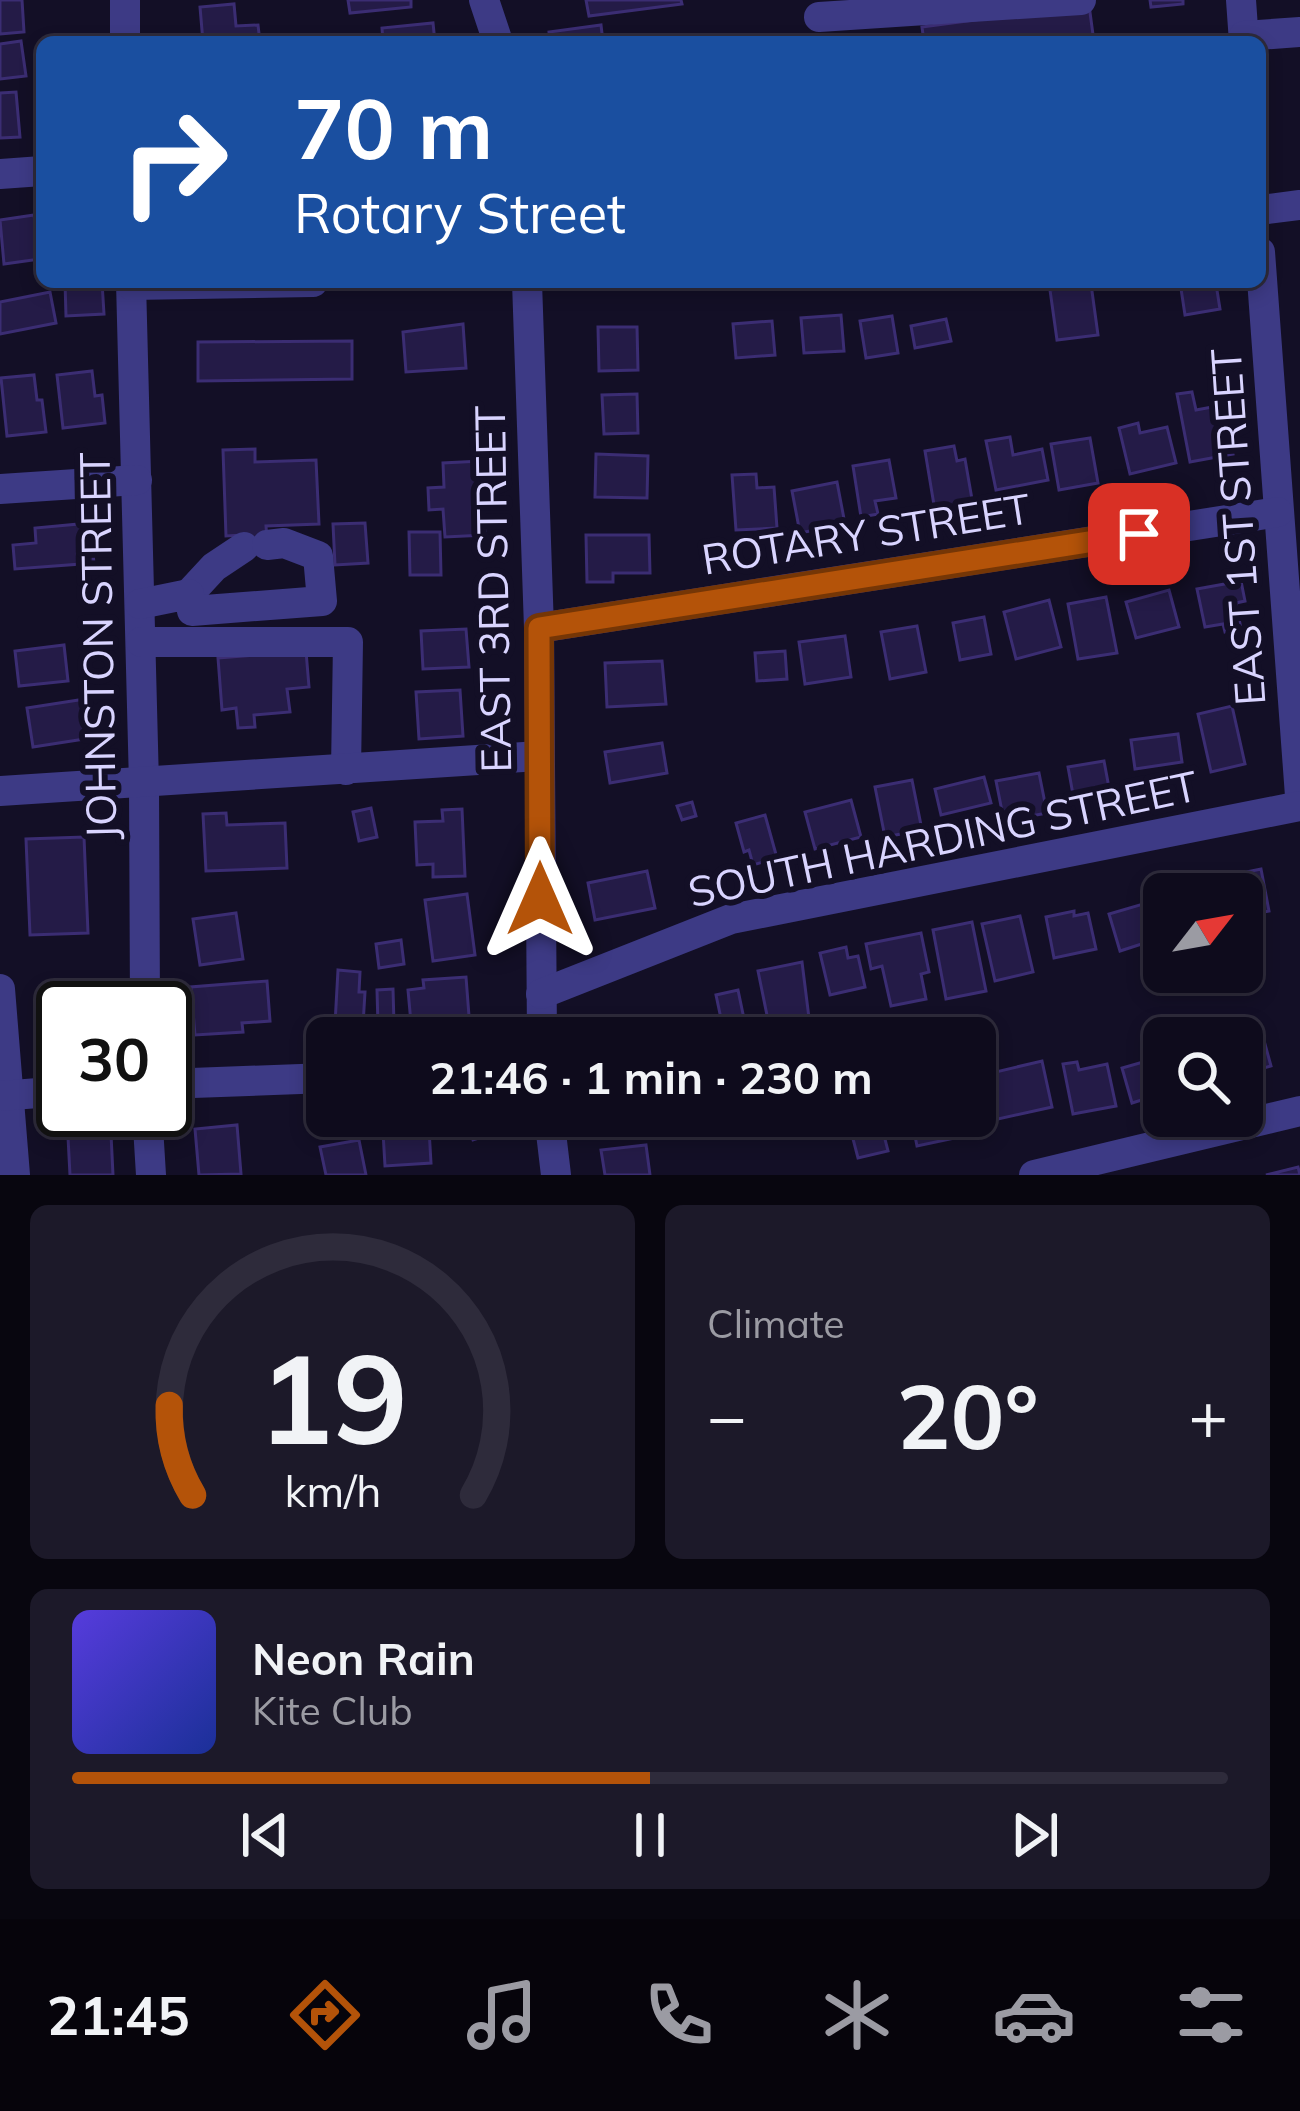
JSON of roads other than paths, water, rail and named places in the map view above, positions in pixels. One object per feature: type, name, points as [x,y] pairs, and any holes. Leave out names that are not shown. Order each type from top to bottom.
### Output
[{"type":"street","points":[[124,0],[125,36]]},
{"type":"street","points":[[484,0],[496,36]]},
{"type":"street","points":[[819,20],[1082,0]]},
{"type":"street","points":[[1241,0],[1244,36]]},
{"type":"street","points":[[1266,36],[1300,32]]},
{"type":"street","points":[[0,174],[36,171]]},
{"type":"street","points":[[1266,209],[1300,205]]},
{"type":"street","name":"JOHNSTON STREET","points":[[131,288],[146,981]]},
{"type":"street","name":"EAST 3RD STREET","points":[[527,288],[539,628],[542,1017]]},
{"type":"street","name":"EAST 1ST STREET","points":[[1262,288],[1300,796]]},
{"type":"street","points":[[0,489],[137,480]]},
{"type":"street","name":"ROTARY STREET","points":[[539,628],[1278,512]]},
{"type":"street","points":[[140,604],[189,594],[214,567],[256,546],[284,543],[318,556],[322,601],[192,611],[189,594]]},
{"type":"street","points":[[141,642],[348,642],[346,770]]},
{"type":"street","points":[[0,791],[539,756]]},
{"type":"street","name":"SOUTH HARDING STREET","points":[[541,994],[731,919],[1300,806]]},
{"type":"street","points":[[0,988],[4,1096],[15,1175]]},
{"type":"street","points":[[192,1083],[306,1079]]},
{"type":"street","points":[[4,1096],[36,1093]]},
{"type":"street","points":[[1034,1175],[1300,1111]]},
{"type":"street","points":[[149,1137],[151,1175]]},
{"type":"street","points":[[551,1137],[556,1175]]}]
